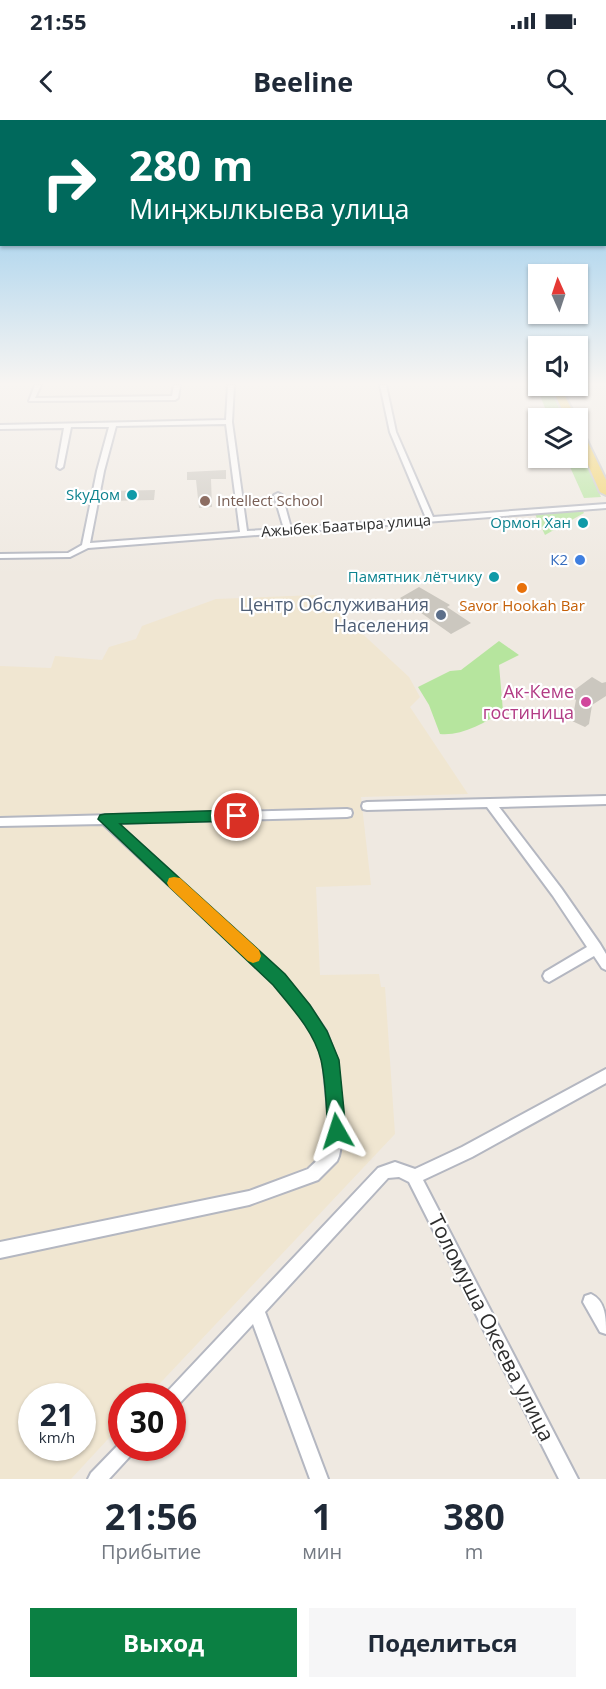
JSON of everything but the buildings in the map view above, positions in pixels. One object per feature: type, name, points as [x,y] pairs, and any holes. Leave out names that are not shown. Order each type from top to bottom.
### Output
[{"type":"main road","points":[[588,453],[606,492]]},
{"type":"street","points":[[60,467],[64,448]]},
{"type":"street","points":[[86,546],[105,448]]},
{"type":"street","points":[[233,448],[244,534]]},
{"type":"street","points":[[400,448],[431,520]]},
{"type":"street","points":[[278,495],[288,530]]},
{"type":"street","name":"Ажыбек Баатыра улица","points":[[0,556],[70,555],[86,546],[606,506]]},
{"type":"street","points":[[367,806],[606,800]]},
{"type":"street","points":[[489,802],[557,892],[606,964]]},
{"type":"street","points":[[0,822],[347,813]]},
{"type":"street","points":[[0,1250],[249,1198],[313,1175],[332,1156],[337,1131],[330,1060],[321,1036],[304,1010],[279,979],[105,819]]},
{"type":"street","points":[[549,976],[596,948]]},
{"type":"street","points":[[186,1384],[382,1173],[398,1169],[414,1177],[467,1152],[606,1076]]},
{"type":"street","name":"Толомуша Океева улица","points":[[414,1177],[568,1479]]},
{"type":"street","points":[[591,1302],[606,1326]]},
{"type":"street","points":[[256,1310],[319,1479]]},
{"type":"street","points":[[97,1479],[114,1461]]},
{"type":"shaded area","points":[[316,595],[341,614],[409,677],[420,697],[410,707],[468,794],[361,797],[371,885],[316,887],[320,975],[379,974],[381,987],[385,987],[395,1134],[160,1383],[108,1383],[108,1439],[96,1452],[96,1383],[18,1383],[18,1461],[88,1461],[71,1479],[0,1479],[0,666],[51,668],[55,656],[102,660],[109,647],[136,639],[142,626],[216,599]]},
{"type":"green space","points":[[588,466],[601,497],[584,498],[570,468]]},
{"type":"green space","points":[[583,511],[584,513],[545,535],[535,514]]},
{"type":"green space","points":[[499,641],[519,655],[499,665],[503,711],[465,731],[440,734],[429,705],[418,687],[450,671],[461,670]]},
{"type":"slow traffic","points":[[174,883],[253,956]]},
{"type":"place","name":"SkyДом","points":[[132,495]]},
{"type":"place","name":"Intellect School","points":[[205,501]]},
{"type":"place","name":"Ормон Хан","points":[[583,523]]},
{"type":"place","name":"К2","points":[[580,560]]},
{"type":"place","name":"Памятник лётчику","points":[[494,577]]},
{"type":"place","name":"Savor Hookah Bar","points":[[522,588]]},
{"type":"place","name":"Центр Обслуживания Населения","points":[[441,615]]},
{"type":"place","name":"Ак-Кеме гостиница","points":[[586,702]]},
{"type":"route","points":[[237,816],[105,819],[279,979],[304,1010],[321,1036],[330,1060],[337,1131]]}]
